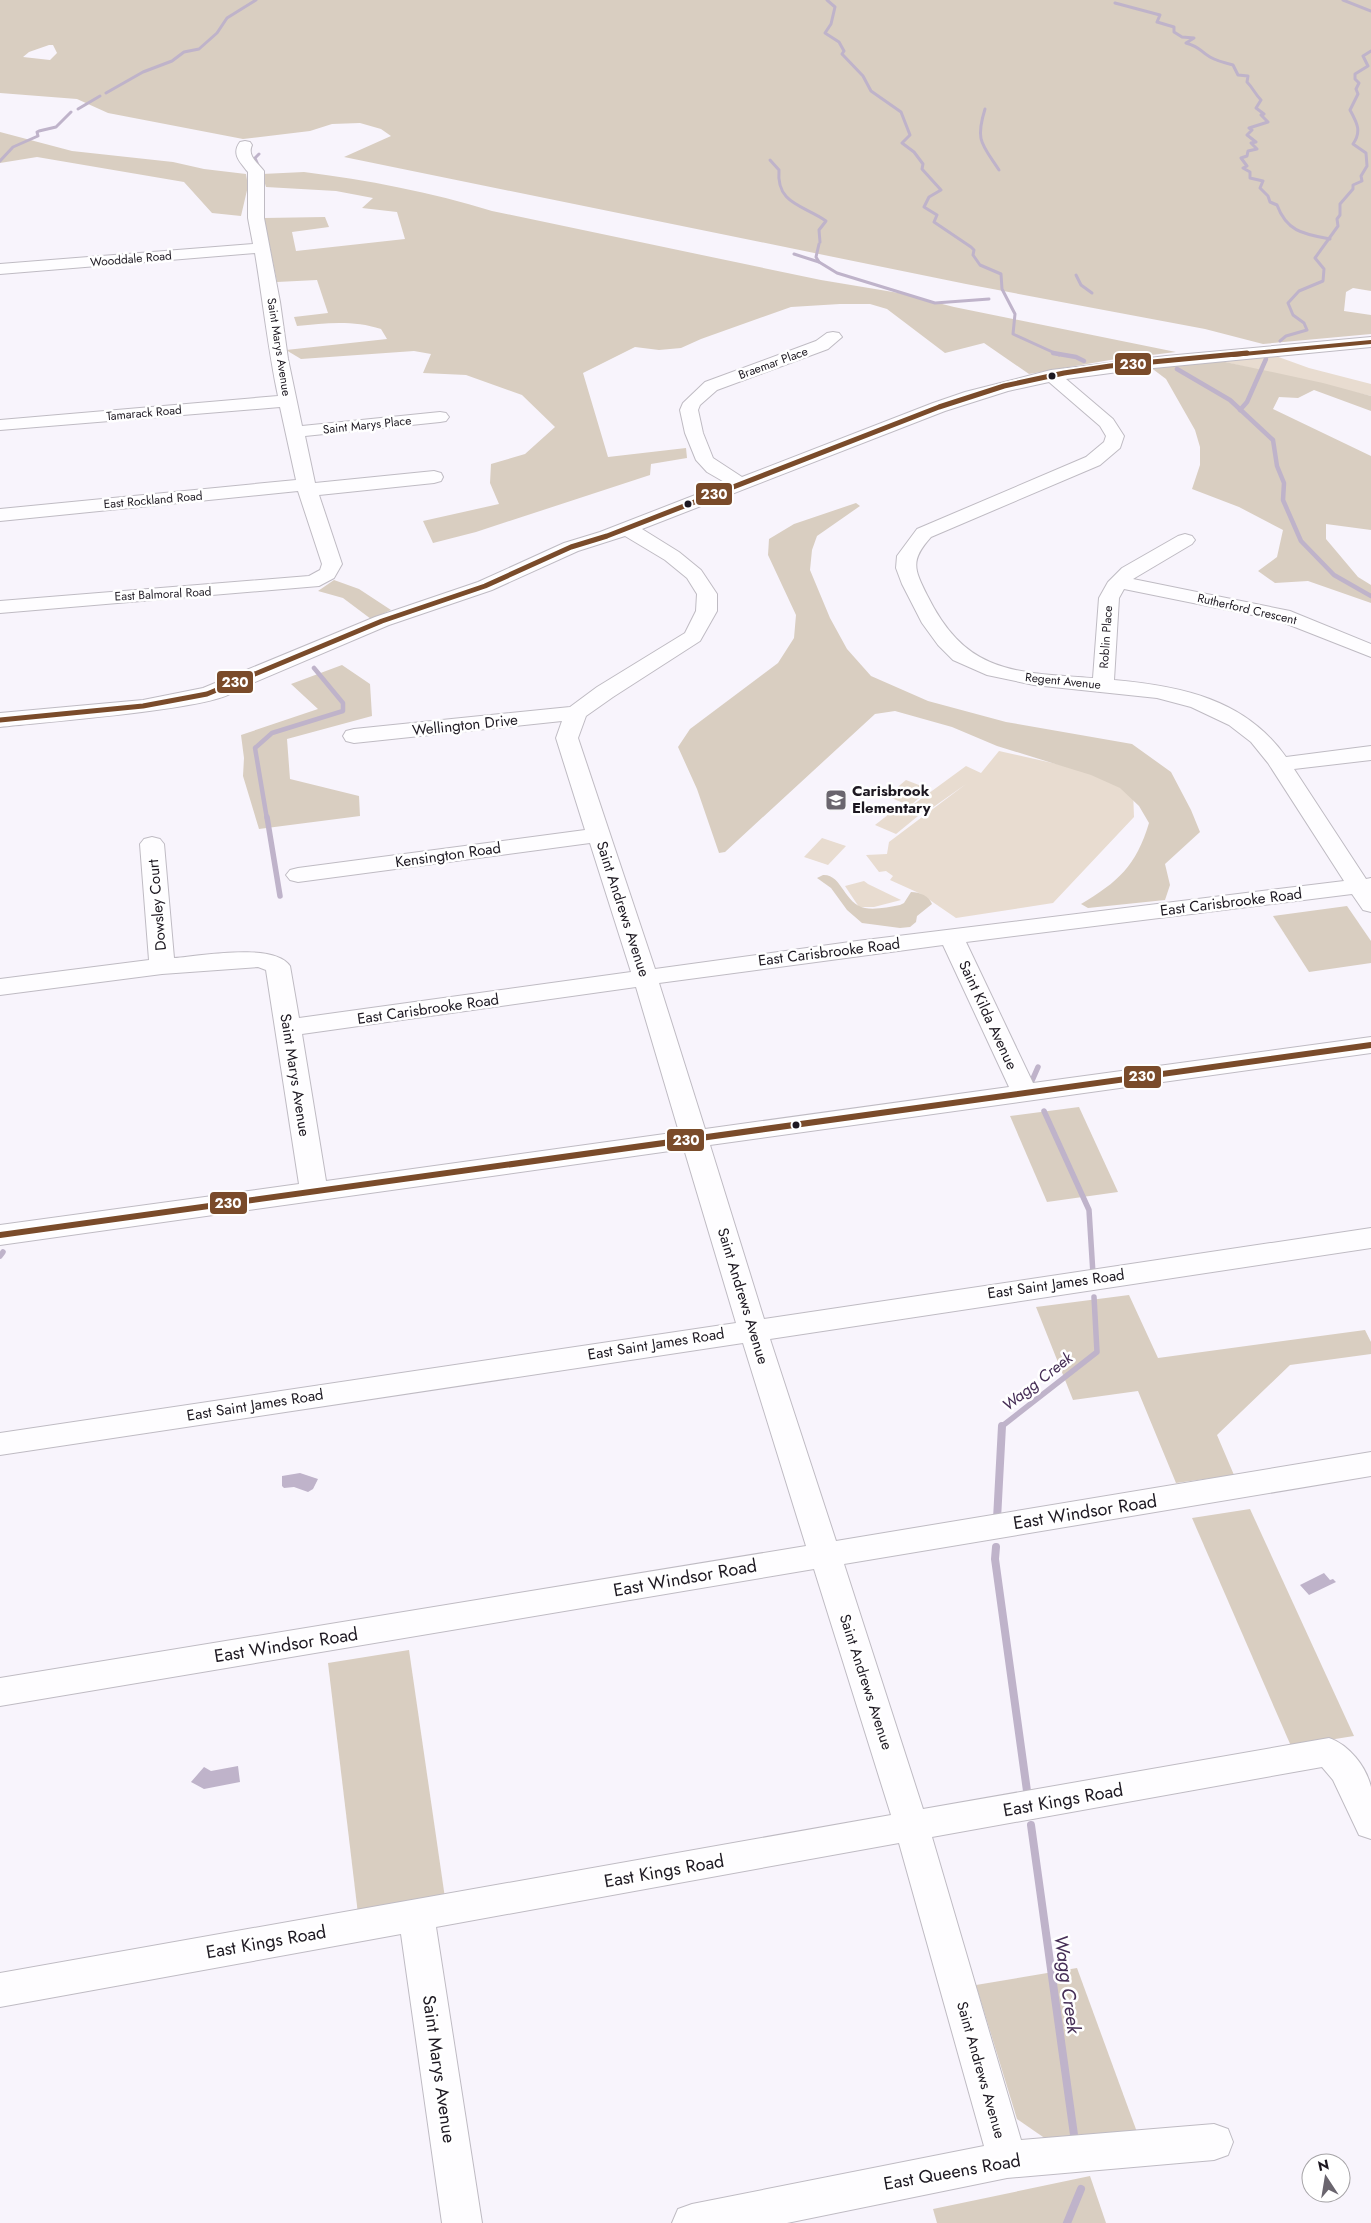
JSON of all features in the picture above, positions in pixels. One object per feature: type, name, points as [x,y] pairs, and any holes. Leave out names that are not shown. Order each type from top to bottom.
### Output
[{"type":"street","name":"Saint Marys Avenue","points":[[245,145],[243,148],[244,158],[256,171],[256,218],[272,302],[279,359],[294,432],[307,488],[332,564],[324,577]]},
{"type":"street","name":"Wooddale Road","points":[[0,269],[261,248]]},
{"type":"street","name":"Braemar Place","points":[[741,484],[714,468],[705,460],[694,433],[689,410],[703,383],[822,345],[833,337]]},
{"type":"street","points":[[0,720],[144,706],[262,681],[497,590],[617,532],[959,399],[1004,386],[1051,375],[1110,366],[1371,342]]},
{"type":"street","name":"Regent Avenue","points":[[1051,375],[1107,423],[1115,436],[1113,444],[1093,461],[924,533],[911,547],[904,559],[907,575],[929,620],[947,643],[970,661],[1002,673],[1042,680],[1154,689],[1202,703],[1238,720],[1261,740],[1280,764],[1367,892]]},
{"type":"street","name":"Tamarack Road","points":[[0,425],[288,401]]},
{"type":"street","name":"Saint Marys Place","points":[[294,432],[440,417]]},
{"type":"street","name":"East Rockland Road","points":[[0,515],[434,477]]},
{"type":"street","points":[[576,714],[605,692],[693,637],[701,625],[708,606],[707,594],[701,582],[690,570],[617,532]]},
{"type":"street","name":"Roblin Place","points":[[1103,685],[1109,598],[1118,582],[1134,569],[1185,540]]},
{"type":"street","name":"East Balmoral Road","points":[[0,607],[110,596],[204,592],[312,582],[324,577]]},
{"type":"street","name":"Rutherford Crescent","points":[[1118,582],[1226,602],[1282,615],[1371,651]]},
{"type":"street","name":"Wellington Drive","points":[[354,736],[576,714]]},
{"type":"street","name":"Saint Andrews Avenue","points":[[576,714],[567,738],[645,977],[753,1330],[912,1827],[1007,2160]]},
{"type":"street","points":[[1280,764],[1371,753]]},
{"type":"street","name":"Kensington Road","points":[[298,875],[598,835]]},
{"type":"street","name":"Dowsley Court","points":[[152,844],[162,966]]},
{"type":"street","name":"East Carisbrooke Road","points":[[288,1028],[645,977],[952,937],[1367,892]]},
{"type":"street","name":"Saint Kilda Avenue","points":[[952,937],[1025,1094]]},
{"type":"street","name":"Saint Marys Avenue","points":[[162,966],[261,959],[270,961],[278,966],[314,1192]]},
{"type":"street","points":[[0,987],[162,966]]},
{"type":"street","points":[[0,1235],[1371,1045]]},
{"type":"street","name":"East Saint James Road","points":[[0,1444],[1371,1238]]},
{"type":"street","name":"East Windsor Road","points":[[0,1692],[1371,1464]]},
{"type":"street","name":"East Kings Road","points":[[0,1990],[1329,1752],[1346,1770],[1371,1824]]},
{"type":"street","name":"Saint Marys Avenue","points":[[416,1914],[462,2223]]},
{"type":"street","name":"East Queens Road","points":[[692,2223],[1007,2160],[1214,2142]]},
{"type":"shaded area","points":[[0,0],[1371,0],[1371,291],[1353,288],[1346,292],[1344,311],[1371,315],[1371,334],[1263,344],[1205,329],[966,284],[344,157],[391,136],[381,129],[360,123],[332,124],[310,131],[243,139],[108,113],[77,99],[0,93]],"holes":[[[53,45],[57,53],[50,60],[23,57],[29,52]]]},
{"type":"shaded area","points":[[0,132],[72,151],[173,162],[204,169],[246,174],[248,186],[241,216],[212,213],[184,182],[37,157],[0,163]]},
{"type":"shaded area","points":[[304,172],[399,187],[492,211],[821,280],[899,293],[954,307],[1176,352],[1110,360],[1029,374],[984,343],[945,353],[887,309],[870,304],[791,307],[681,348],[659,350],[635,347],[583,373],[608,457],[686,448],[687,458],[651,464],[650,475],[476,532],[433,543],[423,521],[499,504],[490,483],[491,464],[525,454],[555,427],[522,395],[466,375],[423,373],[431,354],[414,351],[301,359],[286,350],[387,339],[381,329],[360,324],[329,323],[297,326],[294,317],[328,313],[317,280],[277,282],[264,218],[325,217],[329,227],[292,232],[296,251],[405,239],[397,212],[362,208],[373,198],[336,191],[266,187],[262,174]]},
{"type":"shaded area","points":[[1273,355],[1309,368],[1371,384],[1371,396],[1216,360]]},
{"type":"shaded area","points":[[1216,360],[1323,383],[1371,396],[1371,411],[1314,390],[1298,398],[1279,397],[1273,409],[1371,456],[1371,530],[1326,524],[1326,539],[1358,577],[1371,585],[1371,603],[1308,581],[1275,583],[1258,571],[1277,557],[1283,530],[1239,507],[1192,489],[1200,465],[1200,447],[1195,430],[1166,379],[1150,367]]},
{"type":"shaded area","points":[[856,503],[860,506],[817,536],[812,550],[810,570],[830,618],[847,649],[871,676],[928,701],[1006,722],[1132,744],[1171,772],[1200,832],[1165,864],[1170,885],[1165,900],[1088,908],[1081,904],[1105,888],[1124,871],[1132,862],[1144,838],[1149,823],[1139,806],[1120,788],[1091,775],[997,746],[952,727],[895,711],[875,714],[725,852],[719,853],[697,789],[678,747],[690,729],[778,663],[794,638],[796,615],[768,555],[769,539],[794,524]]},
{"type":"shaded area","points":[[334,580],[359,589],[391,610],[371,619],[343,598],[318,591]]},
{"type":"shaded area","points":[[342,665],[370,684],[372,716],[287,739],[290,779],[359,796],[360,816],[259,829],[243,776],[244,758],[241,735],[318,709],[291,684]]},
{"type":"shaded area","points":[[999,751],[1088,771],[1133,790],[1134,817],[1053,903],[956,918],[921,894],[890,880],[893,876],[886,871],[879,872],[866,855],[887,854],[889,842],[966,784],[925,813],[910,807],[966,766],[981,773]]},
{"type":"shaded area","points":[[906,780],[929,789],[910,806],[887,796]]},
{"type":"shaded area","points":[[898,807],[918,816],[896,834],[875,825]]},
{"type":"shaded area","points":[[822,838],[846,846],[828,865],[804,857]]},
{"type":"shaded area","points":[[823,875],[835,879],[852,901],[865,908],[900,905],[904,903],[911,892],[924,895],[932,904],[917,916],[916,922],[910,927],[900,928],[862,923],[847,910],[831,888],[817,878]]},
{"type":"shaded area","points":[[864,881],[901,900],[874,907],[859,907],[845,886]]},
{"type":"shaded area","points":[[1347,906],[1371,941],[1371,963],[1309,972],[1273,916]]},
{"type":"shaded area","points":[[1079,1107],[1118,1192],[1047,1202],[1010,1116]]},
{"type":"shaded area","points":[[1129,1295],[1158,1358],[1365,1330],[1371,1342],[1371,1354],[1290,1365],[1217,1435],[1234,1475],[1176,1483],[1138,1391],[1073,1400],[1036,1307]]},
{"type":"shaded area","points":[[300,1473],[318,1479],[313,1489],[308,1492],[294,1487],[284,1488],[282,1486],[282,1476]]},
{"type":"shaded area","points":[[1250,1509],[1354,1736],[1291,1746],[1192,1518]]},
{"type":"shaded area","points":[[1324,1573],[1330,1580],[1333,1579],[1336,1582],[1309,1595],[1300,1585]]},
{"type":"shaded area","points":[[409,1650],[445,1898],[358,1914],[328,1663]]},
{"type":"shaded area","points":[[238,1766],[240,1782],[204,1789],[191,1782],[204,1767],[211,1771]]},
{"type":"shaded area","points":[[1077,1968],[1137,2132],[1059,2148],[1017,2119],[976,1985]]},
{"type":"shaded area","points":[[1090,2176],[1106,2223],[937,2223],[933,2209]]},
{"type":"waterway","points":[[106,93],[143,72],[172,61],[184,52],[199,49],[217,33],[227,18],[256,0]]},
{"type":"waterway","points":[[827,0],[835,7],[831,24],[825,33],[839,42],[844,51],[842,54],[863,76],[871,91],[901,112],[910,135],[902,143],[914,152],[923,164],[922,169],[941,190],[929,197],[924,207],[937,215],[934,222],[974,250],[973,255],[980,265],[1001,274],[1002,289],[1015,314],[1013,334],[1056,353]]},
{"type":"waterway","points":[[1343,0],[1371,11]]},
{"type":"waterway","points":[[1115,3],[1160,15],[1157,22],[1174,27],[1174,32],[1182,37],[1194,38],[1186,43],[1206,55],[1233,65],[1238,75],[1248,76],[1247,82],[1261,100],[1256,108],[1264,114],[1261,115],[1268,122],[1249,128],[1252,130],[1247,135],[1256,142],[1251,143],[1257,149],[1248,151],[1247,156],[1241,158],[1247,166],[1243,168],[1250,172],[1250,178],[1263,181],[1260,188],[1268,196],[1270,202],[1277,205],[1281,214],[1291,226],[1304,233],[1329,239]]},
{"type":"waterway","points":[[1329,239],[1338,226],[1337,219],[1340,215],[1340,204],[1353,189],[1353,185],[1362,181],[1361,176],[1367,166],[1366,153],[1353,144],[1358,131],[1350,110],[1358,94],[1356,89],[1359,83],[1355,79],[1355,74],[1368,66],[1363,56],[1371,51]]},
{"type":"waterway","points":[[78,109],[100,96]]},
{"type":"waterway","points":[[985,109],[981,128],[982,142],[999,170]]},
{"type":"waterway","points":[[0,161],[13,147],[38,136],[37,132],[39,131],[56,127],[71,112]]},
{"type":"waterway","points":[[256,166],[258,165],[255,158],[259,154]]},
{"type":"waterway","points":[[770,160],[779,170],[779,181],[786,197],[826,221],[819,230],[820,242]]},
{"type":"waterway","points":[[1280,341],[1286,336],[1307,330],[1304,323],[1293,315],[1288,303],[1299,291],[1323,281],[1324,269],[1315,258],[1329,239]]},
{"type":"waterway","points":[[819,244],[816,257],[819,262]]},
{"type":"waterway","points":[[794,254],[819,262]]},
{"type":"waterway","points":[[819,262],[837,273],[935,303],[989,299]]},
{"type":"waterway","points":[[1076,275],[1081,285],[1092,293]]},
{"type":"waterway","points":[[1056,353],[1076,357],[1084,361]]},
{"type":"waterway","points":[[1240,410],[1247,402],[1266,359]]},
{"type":"waterway","points":[[1177,369],[1230,400],[1240,410]]},
{"type":"waterway","points":[[1240,410],[1273,440],[1277,466],[1284,483],[1283,500],[1301,541],[1334,575],[1371,596]]},
{"type":"waterway","points":[[267,819],[255,748],[272,733],[343,711],[343,703],[314,668]]},
{"type":"waterway","points":[[267,817],[280,896]]},
{"type":"waterway","name":"Wagg Creek","points":[[1033,1086],[1031,1083],[1038,1067]]},
{"type":"waterway","name":"Wagg Creek","points":[[1044,1111],[1089,1210],[1093,1274]]},
{"type":"waterway","points":[[0,1256],[3,1252]]},
{"type":"waterway","name":"Wagg Creek","points":[[1002,1426],[1097,1352],[1094,1297]]},
{"type":"waterway","name":"Wagg Creek","points":[[997,1519],[1002,1426]]},
{"type":"waterway","name":"Wagg Creek","points":[[996,1547],[995,1559],[1027,1791]]},
{"type":"waterway","name":"Wagg Creek","points":[[1031,1825],[1075,2142]]},
{"type":"waterway","name":"Wagg Creek","points":[[1067,2223],[1081,2189]]},
{"type":"transit line","name":"230","points":[[0,720],[143,706],[207,694],[382,621],[485,586],[571,547],[607,536],[939,407],[1004,386],[1064,373],[1110,366],[1371,342]]},
{"type":"transit line","name":"230","points":[[0,1235],[1371,1045]]},
{"type":"place","name":"Carisbrook Elementary","points":[[836,800]]}]
